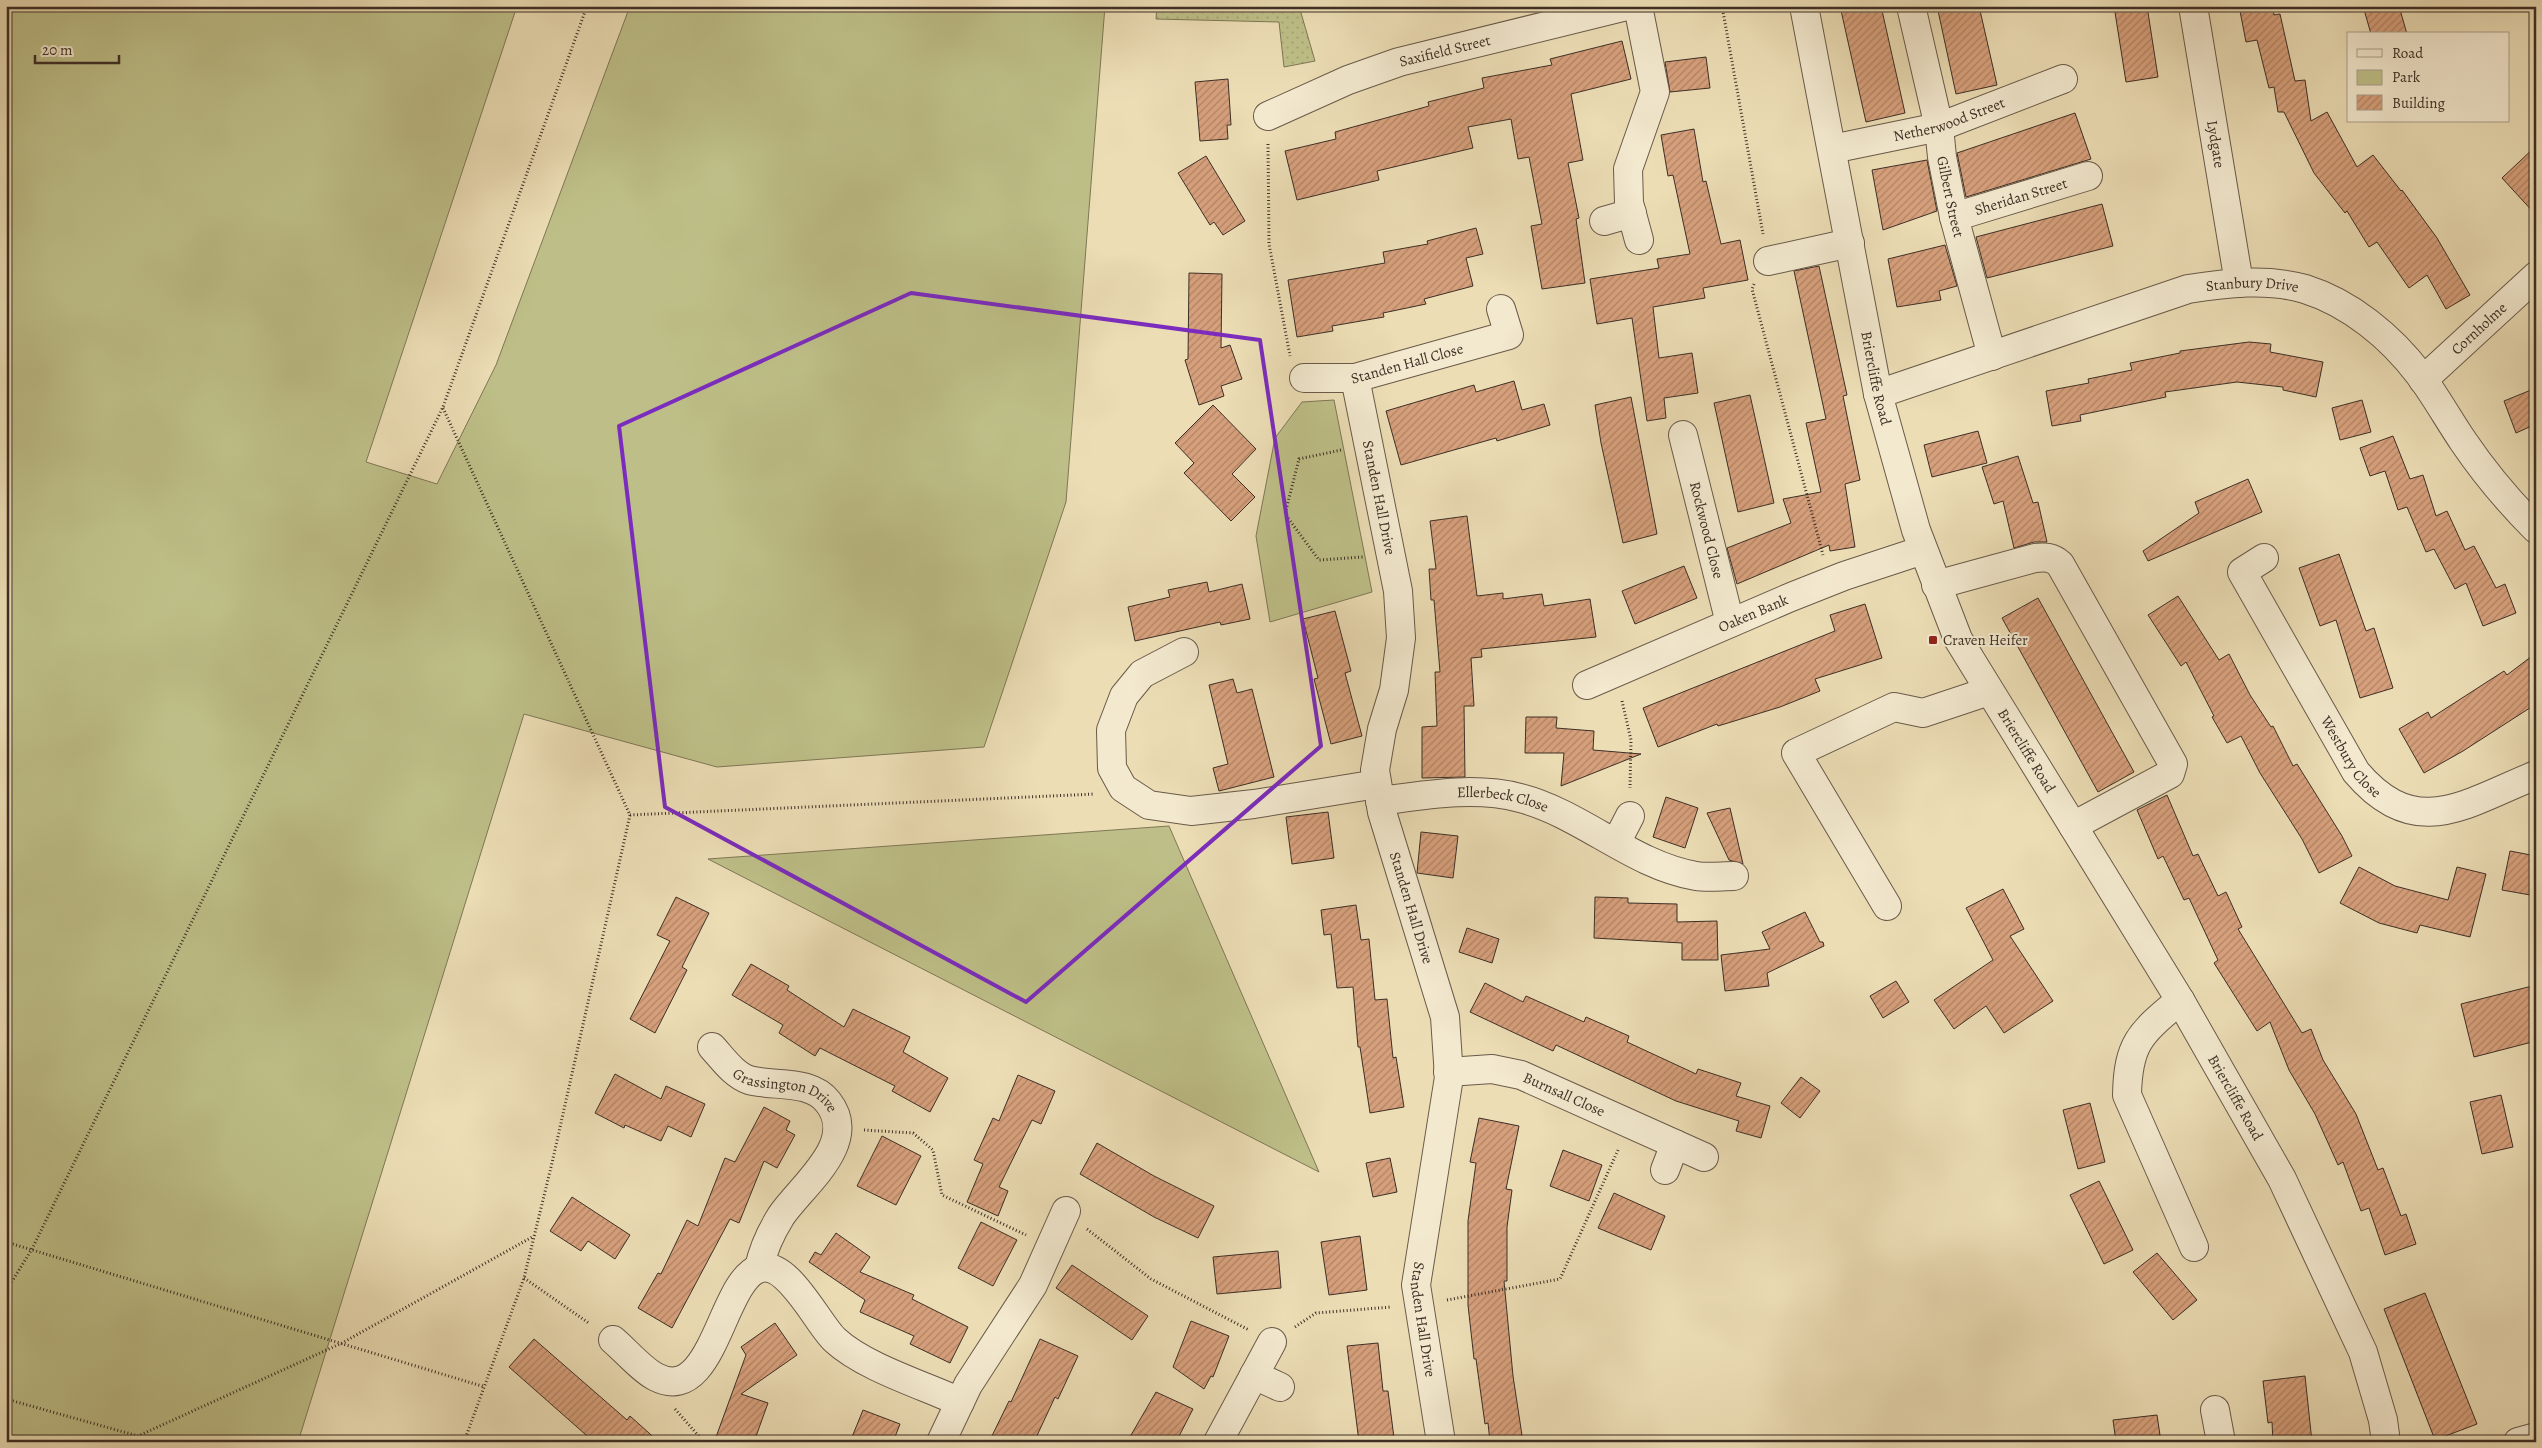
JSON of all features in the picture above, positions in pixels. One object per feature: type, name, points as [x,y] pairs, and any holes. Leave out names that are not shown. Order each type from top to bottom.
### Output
[{"type":"street","name":"Saxifield Street","points":[[1268,116],[1348,80],[1399,62],[1627,6]]},
{"type":"street","points":[[1638,6],[1655,92],[1628,168],[1630,203],[1639,240]]},
{"type":"street","name":"Briercliffe Road","points":[[1804,6],[1878,394],[1916,530],[1936,585],[1958,639],[2180,1000],[2282,1179],[2363,1352],[2383,1420],[2386,1442]]},
{"type":"street","name":"Gilbert Street","points":[[1911,6],[1940,126],[1942,157],[1954,217],[1992,356]]},
{"type":"street","name":"Lydgate","points":[[2193,6],[2239,283]]},
{"type":"street","name":"Netherwood Street","points":[[1832,149],[1940,126],[2063,79]]},
{"type":"street","name":"Sheridan Street","points":[[1954,217],[2088,176]]},
{"type":"street","points":[[1604,222],[1632,213]]},
{"type":"street","points":[[1768,261],[1850,243]]},
{"type":"street","name":"Cornholme","points":[[2423,380],[2536,276]]},
{"type":"street","name":"Stanbury Drive","points":[[1878,394],[2188,289],[2259,282],[2304,289],[2346,306],[2377,330],[2423,380],[2463,442],[2513,506],[2536,528]]},
{"type":"street","name":"Standen Hall Close","points":[[1304,378],[1355,378],[1513,346],[1501,309]]},
{"type":"street","name":"Standen Hall Drive","points":[[1355,378],[1398,591],[1401,638],[1394,690],[1382,729],[1375,770],[1378,793],[1445,1017],[1448,1072],[1416,1285],[1442,1442]]},
{"type":"street","name":"Rockwood Close","points":[[1683,435],[1730,623]]},
{"type":"street","name":"Oaken Bank","points":[[1599,680],[1832,581],[1924,550]]},
{"type":"street","points":[[1936,585],[2036,558],[2047,556],[2054,559],[2060,564],[2139,702],[2173,764],[2170,774],[2073,826]]},
{"type":"street","name":"Westbury Close","points":[[2243,571],[2356,772],[2377,793],[2396,807],[2417,812],[2441,813],[2536,775]]},
{"type":"street","points":[[1130,793],[1123,788],[1112,768],[1111,730],[1124,696],[1142,674],[1184,652]]},
{"type":"street","points":[[1887,906],[1796,753],[1894,707],[1923,713],[1989,691]]},
{"type":"street","name":"Ellerbeck Close","points":[[1130,793],[1149,805],[1191,811],[1378,793],[1474,793],[1519,798],[1564,815],[1656,865],[1697,876],[1734,876]]},
{"type":"street","points":[[1616,843],[1630,816]]},
{"type":"street","points":[[2180,1000],[2149,1027],[2134,1045],[2127,1069],[2127,1095],[2194,1247]]},
{"type":"street","name":"Grassington Drive","points":[[613,1340],[656,1377],[672,1381],[684,1378],[698,1368],[746,1276],[758,1268],[763,1250],[781,1216],[807,1182],[829,1158],[837,1142],[831,1106],[823,1096],[803,1088],[748,1080],[732,1070],[712,1047]]},
{"type":"street","name":"Burnsall Close","points":[[1448,1072],[1492,1069],[1521,1075],[1704,1156]]},
{"type":"street","points":[[1665,1170],[1675,1144]]},
{"type":"street","points":[[941,1442],[968,1385],[1033,1285],[1066,1211]]},
{"type":"street","points":[[758,1268],[773,1269],[790,1282],[808,1302],[834,1339],[861,1358],[960,1402]]},
{"type":"street","points":[[1218,1442],[1272,1342]]},
{"type":"street","points":[[1254,1375],[1280,1387]]},
{"type":"street","points":[[2215,1410],[2221,1442]]},
{"type":"street","points":[[2518,1442],[2536,1437]]},
{"type":"path","points":[[6,1291],[32,1249],[443,407],[587,6]]},
{"type":"path","points":[[1722,6],[1768,261],[1752,289],[1823,556],[1832,581]]},
{"type":"path","points":[[1268,116],[1269,244],[1294,377],[1304,378]]},
{"type":"path","points":[[443,407],[630,815],[524,1278],[464,1442]]},
{"type":"path","points":[[1369,445],[1300,459],[1285,514],[1319,560],[1391,555]]},
{"type":"path","points":[[1599,680],[1624,705],[1631,740],[1630,816]]},
{"type":"path","points":[[630,815],[1130,793]]},
{"type":"path","points":[[1066,1211],[1151,1279],[1272,1342],[1316,1312],[1419,1305],[1560,1279],[1630,1123]]},
{"type":"path","points":[[836,1127],[913,1133],[933,1150],[942,1195],[1050,1246]]},
{"type":"path","points":[[6,1399],[138,1436],[342,1343],[535,1235]]},
{"type":"path","points":[[6,1242],[485,1387]]},
{"type":"path","points":[[524,1278],[613,1340]]},
{"type":"highlighted area","points":[[911,293],[1260,340],[1321,746],[1026,1002],[665,807],[619,426]]},
{"type":"green space","points":[[6,6],[517,6],[366,462],[437,484],[496,365],[630,6],[1105,6],[1066,502],[984,747],[717,767],[524,714],[298,1442],[6,1442]]},
{"type":"green space","points":[[1157,6],[1299,6],[1315,61],[1284,67],[1279,22],[1156,19]]},
{"type":"green space","points":[[1334,400],[1372,592],[1270,622],[1256,536],[1275,438],[1302,402]]},
{"type":"green space","points":[[1169,826],[1319,1172],[708,859]]},
{"type":"building","points":[[1840,6],[1881,6],[1905,113],[1866,122]]},
{"type":"building","points":[[1937,6],[1979,6],[1997,85],[1956,94]]},
{"type":"building","points":[[2114,6],[2147,6],[2158,77],[2126,82]]},
{"type":"building","points":[[2273,6],[2274,15],[2280,14],[2295,81],[2305,80],[2311,121],[2327,112],[2357,167],[2373,155],[2402,190],[2437,238],[2470,295],[2446,309],[2427,275],[2409,288],[2377,242],[2369,247],[2347,211],[2345,213],[2314,173],[2284,112],[2278,112],[2274,87],[2269,88],[2257,40],[2246,42],[2240,11]]},
{"type":"building","points":[[2363,6],[2399,6],[2406,32],[2370,32]]},
{"type":"building","points":[[1622,41],[1631,79],[1571,94],[1583,160],[1568,163],[1579,218],[1576,219],[1585,283],[1542,289],[1531,226],[1542,224],[1529,157],[1518,159],[1511,119],[1468,127],[1473,148],[1377,171],[1379,180],[1297,200],[1285,151],[1336,139],[1335,132],[1429,106],[1428,102],[1484,88],[1482,78],[1552,65],[1550,59]]},
{"type":"building","points":[[1706,57],[1710,88],[1670,92],[1665,62]]},
{"type":"building","points":[[1228,79],[1231,125],[1227,125],[1228,139],[1200,141],[1195,82]]},
{"type":"building","points":[[2075,113],[2091,159],[1966,197],[1957,153]]},
{"type":"building","points":[[1694,129],[1703,182],[1706,181],[1721,244],[1740,240],[1748,280],[1703,288],[1705,298],[1653,307],[1659,358],[1692,353],[1698,393],[1664,398],[1666,418],[1647,421],[1632,318],[1597,324],[1590,279],[1659,268],[1657,259],[1690,254],[1673,175],[1668,176],[1661,135]]},
{"type":"building","points":[[2536,146],[2536,215],[2502,178]]},
{"type":"building","points":[[1206,156],[1245,221],[1223,235],[1214,222],[1210,225],[1178,173]]},
{"type":"building","points":[[1927,160],[1937,211],[1883,230],[1872,170]]},
{"type":"building","points":[[2102,204],[2113,246],[1987,278],[1976,237]]},
{"type":"building","points":[[1476,228],[1483,254],[1466,258],[1473,286],[1424,299],[1426,304],[1383,313],[1384,317],[1332,326],[1333,331],[1297,337],[1288,280],[1385,263],[1383,252],[1428,244],[1427,241]]},
{"type":"building","points":[[1945,245],[1957,286],[1939,291],[1941,300],[1897,307],[1888,259]]},
{"type":"building","points":[[1819,266],[1847,395],[1843,396],[1860,480],[1845,484],[1855,547],[1830,551],[1829,545],[1737,584],[1727,548],[1791,523],[1783,499],[1821,492],[1806,423],[1826,419],[1794,271]]},
{"type":"building","points":[[1189,273],[1222,274],[1221,348],[1230,345],[1242,379],[1221,386],[1224,396],[1199,405],[1185,360],[1188,359]]},
{"type":"building","points":[[2249,342],[2271,344],[2270,352],[2323,362],[2316,397],[2283,390],[2283,387],[2237,382],[2165,392],[2166,397],[2080,415],[2081,421],[2052,426],[2046,391],[2089,383],[2088,379],[2132,370],[2130,363],[2180,353],[2180,351]]},
{"type":"building","points":[[1514,381],[1522,410],[1544,404],[1550,425],[1497,441],[1496,438],[1401,465],[1386,411],[1474,385],[1476,392]]},
{"type":"building","points":[[2536,388],[2536,424],[2516,433],[2504,401]]},
{"type":"building","points":[[1750,395],[1774,503],[1738,512],[1714,403]]},
{"type":"building","points":[[1631,397],[1657,534],[1623,543],[1601,443],[1595,405]]},
{"type":"building","points":[[2362,400],[2371,432],[2340,440],[2332,408]]},
{"type":"building","points":[[1213,405],[1256,449],[1232,474],[1255,497],[1231,521],[1184,473],[1194,463],[1175,443]]},
{"type":"building","points":[[1978,431],[1987,463],[1932,477],[1924,445]]},
{"type":"building","points":[[2393,436],[2410,479],[2423,475],[2436,516],[2447,511],[2465,550],[2474,546],[2496,588],[2505,584],[2516,613],[2483,626],[2466,583],[2455,589],[2434,549],[2426,552],[2407,507],[2398,510],[2385,471],[2370,476],[2360,448]]},
{"type":"building","points":[[2018,456],[2033,503],[2038,502],[2047,542],[2034,542],[2014,548],[2003,501],[1994,504],[1982,467]]},
{"type":"building","points":[[2248,479],[2262,512],[2148,561],[2143,551],[2199,513],[2195,502]]},
{"type":"building","points":[[1467,516],[1477,596],[1503,593],[1503,599],[1542,594],[1544,606],[1590,599],[1596,637],[1481,649],[1482,657],[1471,658],[1474,706],[1464,706],[1465,777],[1422,778],[1422,727],[1437,726],[1435,672],[1440,672],[1434,600],[1431,600],[1429,569],[1436,569],[1430,521]]},
{"type":"building","points":[[2339,554],[2366,631],[2374,628],[2393,688],[2360,698],[2336,620],[2320,626],[2299,568]]},
{"type":"building","points":[[1684,566],[1697,598],[1635,624],[1622,591]]},
{"type":"building","points":[[1207,582],[1209,592],[1242,584],[1250,619],[1221,625],[1220,622],[1135,641],[1128,607],[1170,597],[1168,590]]},
{"type":"building","points":[[2178,596],[2219,660],[2229,654],[2250,695],[2271,727],[2273,726],[2293,766],[2297,764],[2342,836],[2352,856],[2319,873],[2302,839],[2260,773],[2241,736],[2227,743],[2212,717],[2214,716],[2186,662],[2181,666],[2148,615]]},
{"type":"building","points":[[2038,598],[2134,772],[2098,792],[2002,618]]},
{"type":"building","points":[[1865,604],[1882,658],[1815,679],[1820,691],[1780,707],[1718,726],[1717,724],[1658,747],[1643,708],[1835,631],[1830,615]]},
{"type":"building","points":[[1335,611],[1351,671],[1345,673],[1362,736],[1331,744],[1314,679],[1318,678],[1303,619]]},
{"type":"building","points":[[2536,653],[2536,704],[2463,751],[2424,773],[2399,729],[2428,712],[2431,718],[2504,671],[2507,675]]},
{"type":"building","points":[[1233,679],[1237,693],[1252,689],[1274,777],[1219,791],[1213,768],[1228,764],[1209,685]]},
{"type":"building","points":[[1526,717],[1557,717],[1556,728],[1594,731],[1593,750],[1641,754],[1561,786],[1564,753],[1525,753]]},
{"type":"building","points":[[2167,795],[2193,856],[2198,854],[2218,896],[2226,892],[2242,927],[2238,929],[2302,1033],[2311,1029],[2323,1060],[2356,1114],[2378,1170],[2383,1168],[2401,1216],[2406,1214],[2416,1244],[2385,1255],[2369,1208],[2361,1211],[2343,1162],[2338,1165],[2315,1114],[2289,1070],[2270,1022],[2257,1031],[2214,963],[2218,960],[2189,898],[2184,900],[2163,856],[2158,859],[2137,810]]},
{"type":"building","points":[[1666,797],[1698,808],[1685,848],[1653,837]]},
{"type":"building","points":[[1730,808],[1743,864],[1729,860],[1707,813]]},
{"type":"building","points":[[1328,812],[1334,858],[1292,864],[1286,817]]},
{"type":"building","points":[[1421,832],[1458,836],[1453,878],[1417,873]]},
{"type":"building","points":[[2510,851],[2536,856],[2536,896],[2502,890]]},
{"type":"building","points":[[2359,867],[2395,886],[2448,900],[2457,867],[2486,874],[2470,937],[2420,925],[2417,933],[2379,923],[2340,903]]},
{"type":"building","points":[[2003,889],[2024,929],[2010,936],[2053,1001],[2004,1033],[1986,1006],[1954,1029],[1934,1000],[1993,960],[1966,908]]},
{"type":"building","points":[[676,897],[709,913],[682,967],[687,970],[655,1033],[630,1019],[670,941],[657,935]]},
{"type":"building","points":[[1595,897],[1628,898],[1628,903],[1677,904],[1677,922],[1717,921],[1718,960],[1682,960],[1682,943],[1594,938]]},
{"type":"building","points":[[1356,905],[1361,940],[1369,939],[1375,1000],[1387,999],[1393,1058],[1396,1057],[1404,1107],[1370,1113],[1360,1047],[1358,1047],[1353,987],[1337,988],[1331,934],[1324,935],[1321,910]]},
{"type":"building","points":[[1805,912],[1820,942],[1823,942],[1824,946],[1767,973],[1769,986],[1725,991],[1721,955],[1770,949],[1762,932]]},
{"type":"building","points":[[1467,928],[1499,939],[1492,963],[1459,952]]},
{"type":"building","points":[[751,964],[789,986],[787,990],[844,1027],[853,1009],[910,1037],[903,1052],[948,1078],[930,1112],[892,1091],[895,1086],[820,1048],[815,1056],[779,1033],[783,1025],[732,995]]},
{"type":"building","points":[[1896,981],[1909,1002],[1883,1018],[1870,996]]},
{"type":"building","points":[[1485,983],[1523,1002],[1526,996],[1584,1022],[1586,1017],[1629,1036],[1627,1042],[1696,1074],[1698,1069],[1741,1083],[1736,1096],[1770,1106],[1761,1138],[1736,1131],[1739,1121],[1676,1101],[1556,1045],[1553,1051],[1470,1012]]},
{"type":"building","points":[[2536,985],[2536,1041],[2474,1057],[2461,1004]]},
{"type":"building","points":[[615,1074],[661,1099],[666,1086],[705,1104],[691,1137],[668,1126],[661,1141],[625,1125],[624,1128],[595,1113]]},
{"type":"building","points":[[1018,1075],[1055,1091],[1041,1124],[1032,1120],[999,1187],[1008,1191],[998,1216],[967,1202],[983,1164],[974,1160],[993,1118],[999,1121]]},
{"type":"building","points":[[1801,1077],[1820,1091],[1800,1118],[1781,1103]]},
{"type":"building","points":[[2501,1095],[2513,1147],[2482,1154],[2470,1102]]},
{"type":"building","points":[[2090,1103],[2105,1162],[2078,1169],[2063,1110]]},
{"type":"building","points":[[764,1107],[790,1121],[786,1130],[795,1135],[777,1168],[764,1161],[739,1223],[730,1219],[672,1328],[638,1308],[658,1273],[661,1274],[687,1220],[698,1226],[725,1158],[735,1162]]},
{"type":"building","points":[[1479,1118],[1519,1126],[1506,1189],[1512,1190],[1507,1227],[1507,1281],[1504,1281],[1513,1376],[1523,1442],[1490,1442],[1488,1423],[1485,1424],[1476,1359],[1474,1359],[1468,1305],[1468,1221],[1476,1163],[1470,1162]]},
{"type":"building","points":[[882,1136],[921,1156],[896,1205],[857,1186]]},
{"type":"building","points":[[1097,1143],[1154,1176],[1214,1206],[1198,1238],[1154,1217],[1080,1174]]},
{"type":"building","points":[[1563,1150],[1602,1165],[1589,1201],[1550,1186]]},
{"type":"building","points":[[1390,1158],[1397,1192],[1373,1197],[1366,1163]]},
{"type":"building","points":[[2099,1181],[2133,1250],[2104,1264],[2070,1195]]},
{"type":"building","points":[[1614,1193],[1665,1216],[1651,1250],[1598,1228]]},
{"type":"building","points":[[572,1197],[630,1235],[615,1259],[588,1241],[581,1251],[550,1231]]},
{"type":"building","points":[[981,1222],[1017,1240],[993,1286],[958,1268]]},
{"type":"building","points":[[836,1233],[870,1257],[860,1272],[914,1295],[912,1299],[968,1327],[950,1363],[910,1344],[914,1336],[860,1312],[865,1300],[809,1262],[815,1252],[821,1255]]},
{"type":"building","points":[[1360,1236],[1367,1290],[1329,1295],[1321,1242]]},
{"type":"building","points":[[1278,1251],[1281,1288],[1217,1294],[1213,1257]]},
{"type":"building","points":[[2157,1253],[2197,1300],[2173,1320],[2133,1272]]},
{"type":"building","points":[[1072,1265],[1148,1316],[1132,1340],[1056,1288]]},
{"type":"building","points":[[2425,1293],[2477,1424],[2435,1440],[2384,1309]]},
{"type":"building","points":[[1191,1321],[1229,1336],[1213,1377],[1211,1376],[1204,1389],[1173,1367]]},
{"type":"building","points":[[775,1323],[797,1355],[741,1394],[768,1403],[754,1442],[728,1442],[716,1437],[746,1355],[741,1347]]},
{"type":"building","points":[[534,1339],[627,1420],[630,1416],[659,1442],[594,1442],[509,1367]]},
{"type":"building","points":[[1040,1339],[1078,1356],[1058,1399],[1055,1397],[1034,1442],[989,1442],[1009,1401],[1011,1402]]},
{"type":"building","points":[[1378,1343],[1383,1391],[1388,1391],[1394,1438],[1359,1442],[1347,1346]]},
{"type":"building","points":[[2305,1376],[2312,1442],[2273,1442],[2272,1422],[2268,1423],[2263,1381]]},
{"type":"building","points":[[1156,1392],[1193,1409],[1176,1442],[1127,1442]]},
{"type":"building","points":[[863,1410],[900,1424],[893,1442],[850,1442]]},
{"type":"building","points":[[2157,1415],[2161,1442],[2116,1442],[2113,1420]]},
{"type":"place","name":"Craven Heifer","points":[[1933,640]]}]
